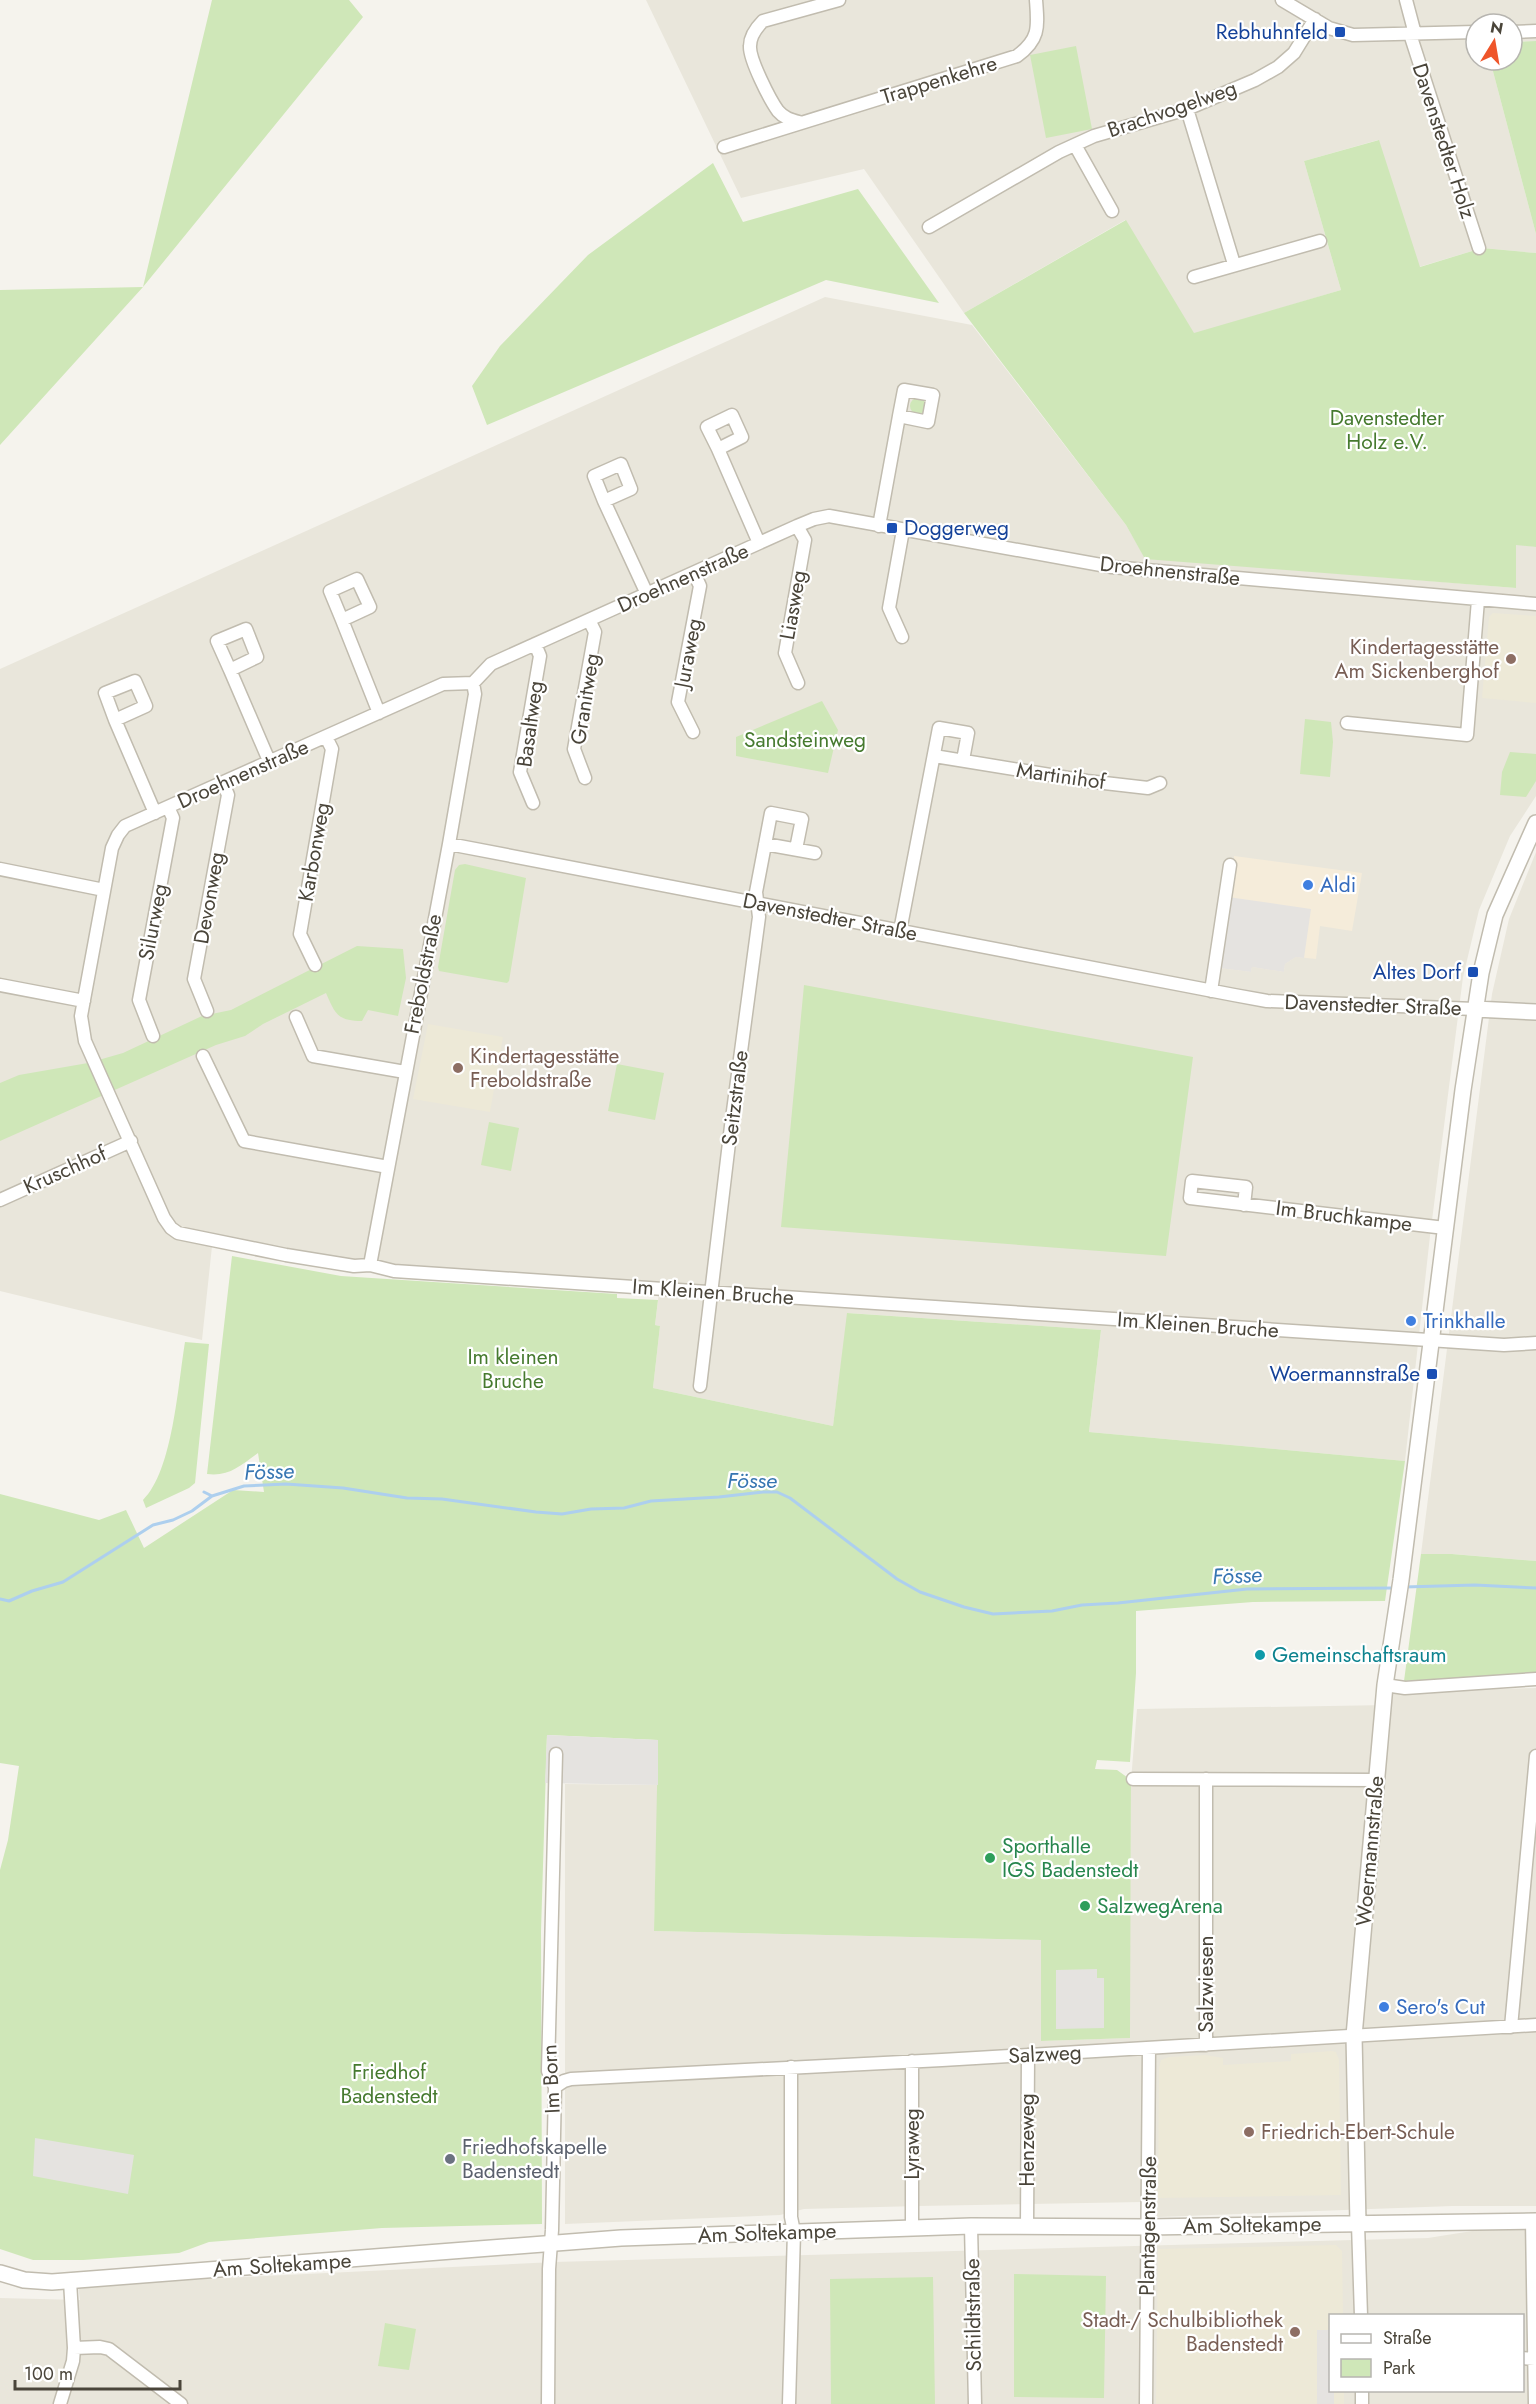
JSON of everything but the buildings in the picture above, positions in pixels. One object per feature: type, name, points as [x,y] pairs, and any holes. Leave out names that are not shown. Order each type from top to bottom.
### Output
[{"type":"street","points":[[799,122],[786,118],[778,111],[752,61],[749,48],[752,37],[763,21],[838,0]]},
{"type":"street","name":"Trappenkehre","points":[[724,147],[1017,56],[1030,46],[1036,34],[1036,0]]},
{"type":"street","name":"Davenstedter Holz","points":[[1282,0],[1340,32],[1353,35],[1464,33]]},
{"type":"street","points":[[1406,0],[1412,34]]},
{"type":"street","name":"Brachvogelweg","points":[[929,227],[1059,152],[1094,136],[1187,109],[1222,95],[1278,67],[1294,54],[1315,19]]},
{"type":"street","name":"Davenstedter Holz","points":[[1412,34],[1479,248]]},
{"type":"street","points":[[1187,109],[1234,264]]},
{"type":"street","points":[[1075,146],[1112,211]]},
{"type":"street","points":[[1194,277],[1320,241]]},
{"type":"street","points":[[879,526],[899,416]]},
{"type":"street","points":[[718,449],[759,543]]},
{"type":"street","points":[[604,501],[647,594]]},
{"type":"street","name":"Droehnenstraße","points":[[100,1072],[85,1041],[82,1029],[84,1001],[112,848],[118,835],[126,826],[444,684],[473,683],[491,664],[813,519],[829,516],[1112,567],[1536,604]]},
{"type":"street","name":"Liasweg","points":[[798,526],[805,540],[785,653],[798,683]]},
{"type":"street","points":[[902,637],[889,608],[903,530]]},
{"type":"street","name":"Juraweg","points":[[693,732],[678,702],[700,586],[694,573]]},
{"type":"street","points":[[1347,723],[1467,735],[1478,600]]},
{"type":"street","points":[[342,620],[379,712]]},
{"type":"street","name":"Granitweg","points":[[585,778],[574,749],[595,632],[589,620]]},
{"type":"street","name":"Basaltweg","points":[[533,802],[520,772],[540,656],[535,644]]},
{"type":"street","points":[[230,670],[270,763]]},
{"type":"street","name":"Freboldstraße","points":[[369,1265],[449,844],[475,694],[473,683]]},
{"type":"street","points":[[115,720],[154,813]]},
{"type":"street","points":[[900,931],[939,728],[968,734],[963,760]]},
{"type":"street","name":"Karbonweg","points":[[315,965],[300,934],[333,749],[326,736]]},
{"type":"street","name":"Martinihof","points":[[934,756],[1032,773],[1148,788],[1160,783]]},
{"type":"street","name":"Devonweg","points":[[207,1011],[194,979],[228,795],[223,783]]},
{"type":"street","name":"Silurweg","points":[[153,1036],[139,1000],[173,818],[168,807]]},
{"type":"street","points":[[757,903],[756,892],[771,813],[802,819],[796,849]]},
{"type":"street","name":"Woermannstraße","points":[[1361,2314],[1354,2036],[1385,1685],[1399,1599],[1445,1228],[1476,1002],[1495,915],[1536,823]]},
{"type":"street","name":"Davenstedter Straße","points":[[449,844],[1267,1000],[1476,1002],[1536,1012]]},
{"type":"street","points":[[765,844],[815,853]]},
{"type":"street","points":[[1211,991],[1230,865]]},
{"type":"street","points":[[0,869],[104,890]]},
{"type":"street","name":"Seitzstraße","points":[[700,1386],[759,917],[757,903]]},
{"type":"street","points":[[0,985],[84,1001]]},
{"type":"street","points":[[296,1017],[313,1056],[405,1072]]},
{"type":"street","points":[[203,1056],[244,1141],[388,1167]]},
{"type":"street","name":"Im Kleinen Bruche","points":[[100,1072],[164,1218],[178,1233],[354,1266],[369,1265],[394,1271],[1431,1340],[1512,1345],[1536,1343]]},
{"type":"street","name":"Kruschhof","points":[[0,1200],[131,1141]]},
{"type":"street","name":"Im Bruchkampe","points":[[1244,1204],[1445,1228]]},
{"type":"street","points":[[1385,1685],[1405,1688],[1536,1679]]},
{"type":"street","name":"Im Born","points":[[548,2404],[549,2269],[552,2244],[555,2087],[548,2071],[556,1754]]},
{"type":"street","points":[[1511,2027],[1536,1756]]},
{"type":"street","points":[[1133,1779],[1376,1780]]},
{"type":"street","name":"Salzwiesen","points":[[1206,1779],[1206,2045]]},
{"type":"street","name":"Salzweg","points":[[555,2087],[571,2079],[1536,2025]]},
{"type":"street","name":"Plantagenstraße","points":[[1146,2404],[1149,2048]]},
{"type":"street","name":"Henzeweg","points":[[1027,2226],[1028,2055]]},
{"type":"street","name":"Lyraweg","points":[[912,2061],[912,2228]]},
{"type":"street","points":[[789,2404],[794,2232],[791,2217],[791,2067]]},
{"type":"street","points":[[1534,2221],[1535,2404]]},
{"type":"street","name":"Am Soltekampe","points":[[0,2273],[38,2282],[70,2281],[621,2238],[971,2226],[1147,2227],[1534,2221]]},
{"type":"street","name":"Schildtstraße","points":[[971,2226],[975,2404]]},
{"type":"street","points":[[60,2404],[73,2361],[70,2281]]},
{"type":"street","points":[[74,2348],[109,2349],[181,2404]]},
{"type":"shaded area","points":[[646,0],[1536,0],[1536,41],[1524,42],[1524,12],[1464,12],[1464,72],[1493,72],[1536,234],[1536,253],[1482,248],[1419,267],[1378,140],[1304,161],[1341,290],[1194,334],[1125,220],[964,313],[864,169],[741,198]]},
{"type":"shaded area","points":[[825,297],[972,325],[1126,525],[1145,558],[1516,588],[1516,544],[1536,547],[1536,796],[1510,836],[1479,910],[1463,977],[1430,1236],[1405,1461],[1089,1432],[1101,1330],[848,1313],[833,1426],[653,1388],[660,1326],[655,1325],[660,1284],[372,1266],[213,1237],[202,1340],[0,1291],[0,669]]},
{"type":"shaded area","name":"Kindertagesstätte Am Sickenberghof","points":[[1493,613],[1536,616],[1536,703],[1482,698],[1489,617]]},
{"type":"shaded area","points":[[1536,852],[1536,1561],[1453,1554],[1421,1554],[1492,994],[1509,919]]},
{"type":"shaded area","points":[[1234,856],[1362,873],[1352,931],[1320,926],[1316,959],[1296,957],[1285,964],[1284,972],[1252,967],[1251,972],[1219,968]]},
{"type":"shaded area","points":[[1228,897],[1311,909],[1304,958],[1296,957],[1285,964],[1284,972],[1252,967],[1251,972],[1219,968]]},
{"type":"shaded area","name":"Kindertagesstätte Freboldstraße","points":[[428,1024],[503,1037],[490,1112],[413,1099]]},
{"type":"shaded area","points":[[1536,1688],[1536,2206],[1452,2206],[1158,2217],[1142,2202],[918,2206],[804,2209],[780,2215],[565,2224],[565,1784],[658,1785],[654,1931],[1042,1940],[1041,2041],[1129,2038],[1131,1780],[1137,1709],[1388,1705],[1390,1692]]},
{"type":"shaded area","points":[[547,1735],[658,1740],[658,1785],[545,1783]]},
{"type":"shaded area","points":[[1097,1969],[1097,1978],[1104,1978],[1104,2028],[1056,2029],[1056,1970]]},
{"type":"shaded area","name":"Friedrich-Ebert-Schule","points":[[1336,2052],[1339,2060],[1341,2195],[1158,2198],[1159,2068],[1161,2060],[1169,2057],[1205,2055],[1223,2058],[1223,2065],[1291,2061],[1291,2054]]},
{"type":"shaded area","points":[[35,2138],[134,2155],[128,2194],[33,2176]]},
{"type":"shaded area","points":[[1536,2221],[1536,2404],[0,2404],[0,2298],[80,2300],[78,2285],[554,2262],[1428,2238]]},
{"type":"shaded area","points":[[1336,2245],[1342,2251],[1343,2314],[1329,2314],[1329,2392],[1344,2392],[1344,2404],[1156,2404],[1158,2249]]},
{"type":"shaded area","points":[[1317,2330],[1329,2330],[1329,2392],[1334,2392],[1334,2404],[1317,2404]]},
{"type":"green space","points":[[212,0],[349,0],[363,17],[143,287]]},
{"type":"green space","points":[[1536,41],[1536,234],[1493,72],[1524,72],[1524,42]]},
{"type":"green space","points":[[1076,46],[1092,129],[1046,138],[1030,55]]},
{"type":"green space","name":"Davenstedter Holz e.V.","points":[[1379,140],[1420,267],[1482,248],[1536,253],[1536,547],[1516,545],[1516,588],[1145,559],[1126,525],[964,313],[1126,220],[1194,333],[1341,290],[1304,161]]},
{"type":"green space","points":[[713,163],[743,222],[858,189],[939,303],[826,280],[487,425],[472,386],[500,346],[588,255]]},
{"type":"green space","points":[[143,287],[0,445],[0,290]]},
{"type":"green space","points":[[915,398],[921,398],[926,406],[924,412],[915,414],[910,409],[910,403]]},
{"type":"green space","name":"Sandsteinweg","points":[[822,701],[838,730],[828,773],[736,756],[736,737]]},
{"type":"green space","points":[[1305,719],[1331,722],[1333,742],[1330,777],[1300,774]]},
{"type":"green space","points":[[1510,752],[1536,754],[1536,781],[1526,797],[1500,795],[1502,772]]},
{"type":"green space","points":[[465,864],[526,878],[507,983],[439,971],[455,870],[459,865]]},
{"type":"green space","points":[[357,946],[403,949],[406,978],[398,1016],[368,1010],[362,1021],[348,1020],[338,1015],[326,993],[263,1024],[245,1036],[216,1045],[0,1141],[0,1083],[19,1075],[88,1063],[123,1053],[202,1016],[231,1010]]},
{"type":"green space","points":[[804,985],[1193,1057],[1166,1256],[781,1227]]},
{"type":"green space","points":[[617,1064],[664,1073],[655,1120],[608,1111]]},
{"type":"green space","points":[[489,1122],[519,1128],[511,1171],[481,1165]]},
{"type":"green space","points":[[232,1256],[341,1276],[617,1294],[617,1298],[658,1300],[655,1325],[660,1326],[653,1388],[833,1426],[847,1313],[1101,1330],[1089,1432],[1405,1461],[1385,1601],[1253,1602],[1136,1611],[1136,1673],[1130,1762],[1097,1760],[1095,1769],[1117,1770],[1131,1780],[1130,2038],[1041,2041],[1041,1940],[654,1931],[658,1740],[547,1735],[541,1931],[542,2224],[382,2228],[209,2242],[179,2253],[83,2260],[33,2260],[0,2249],[0,1870],[8,1840],[19,1766],[0,1763],[0,1494],[99,1520],[126,1510],[144,1548],[233,1490],[264,1492],[258,1453],[228,1472],[207,1474]]},
{"type":"green space","points":[[185,1342],[209,1344],[195,1483],[146,1508],[143,1500],[153,1487],[168,1448]]},
{"type":"green space","points":[[1421,1554],[1452,1554],[1536,1561],[1536,1675],[1404,1681]]},
{"type":"green space","points":[[1014,2274],[1106,2276],[1104,2398],[1014,2397]]},
{"type":"green space","points":[[933,2277],[935,2404],[831,2404],[830,2279]]},
{"type":"green space","points":[[385,2323],[416,2329],[409,2370],[378,2366]]},
{"type":"waterway","name":"Fösse","points":[[0,1599],[9,1601],[63,1582],[153,1525],[173,1520],[192,1511],[212,1496],[244,1486],[286,1484],[343,1488],[407,1498],[442,1499],[562,1514],[591,1509],[624,1508],[651,1501],[777,1492],[790,1498],[897,1579],[920,1592],[993,1614],[1052,1611],[1082,1605],[1247,1589],[1395,1588]]},
{"type":"waterway","points":[[204,1492],[212,1496]]},
{"type":"waterway","name":"Fösse","points":[[1404,1587],[1475,1585],[1536,1588]]},
{"type":"place","name":"Rebhuhnfeld","points":[[1340,32]]},
{"type":"place","name":"Doggerweg","points":[[892,528]]},
{"type":"place","name":"Kindertagesstätte Am Sickenberghof","points":[[1511,659]]},
{"type":"place","name":"Aldi","points":[[1308,885]]},
{"type":"place","name":"Altes Dorf","points":[[1473,972]]},
{"type":"place","name":"Kindertagesstätte Freboldstraße","points":[[458,1068]]},
{"type":"place","name":"Trinkhalle","points":[[1411,1321]]},
{"type":"place","name":"Woermannstraße","points":[[1432,1374]]},
{"type":"place","name":"Gemeinschaftsraum","points":[[1260,1655]]},
{"type":"place","name":"Sporthalle IGS Badenstedt","points":[[990,1858]]},
{"type":"place","name":"SalzwegArena","points":[[1085,1906]]},
{"type":"place","name":"Sero's Cut","points":[[1384,2007]]},
{"type":"place","name":"Friedrich-Ebert-Schule","points":[[1249,2132]]},
{"type":"place","name":"Friedhofskapelle Badenstedt","points":[[450,2159]]},
{"type":"place","name":"Stadt-/ Schulbibliothek Badenstedt","points":[[1295,2332]]},
{"type":"park label","name":"Im kleinen Bruche","points":[[513,1369]]},
{"type":"park label","name":"Friedhof Badenstedt","points":[[389,2084]]}]
